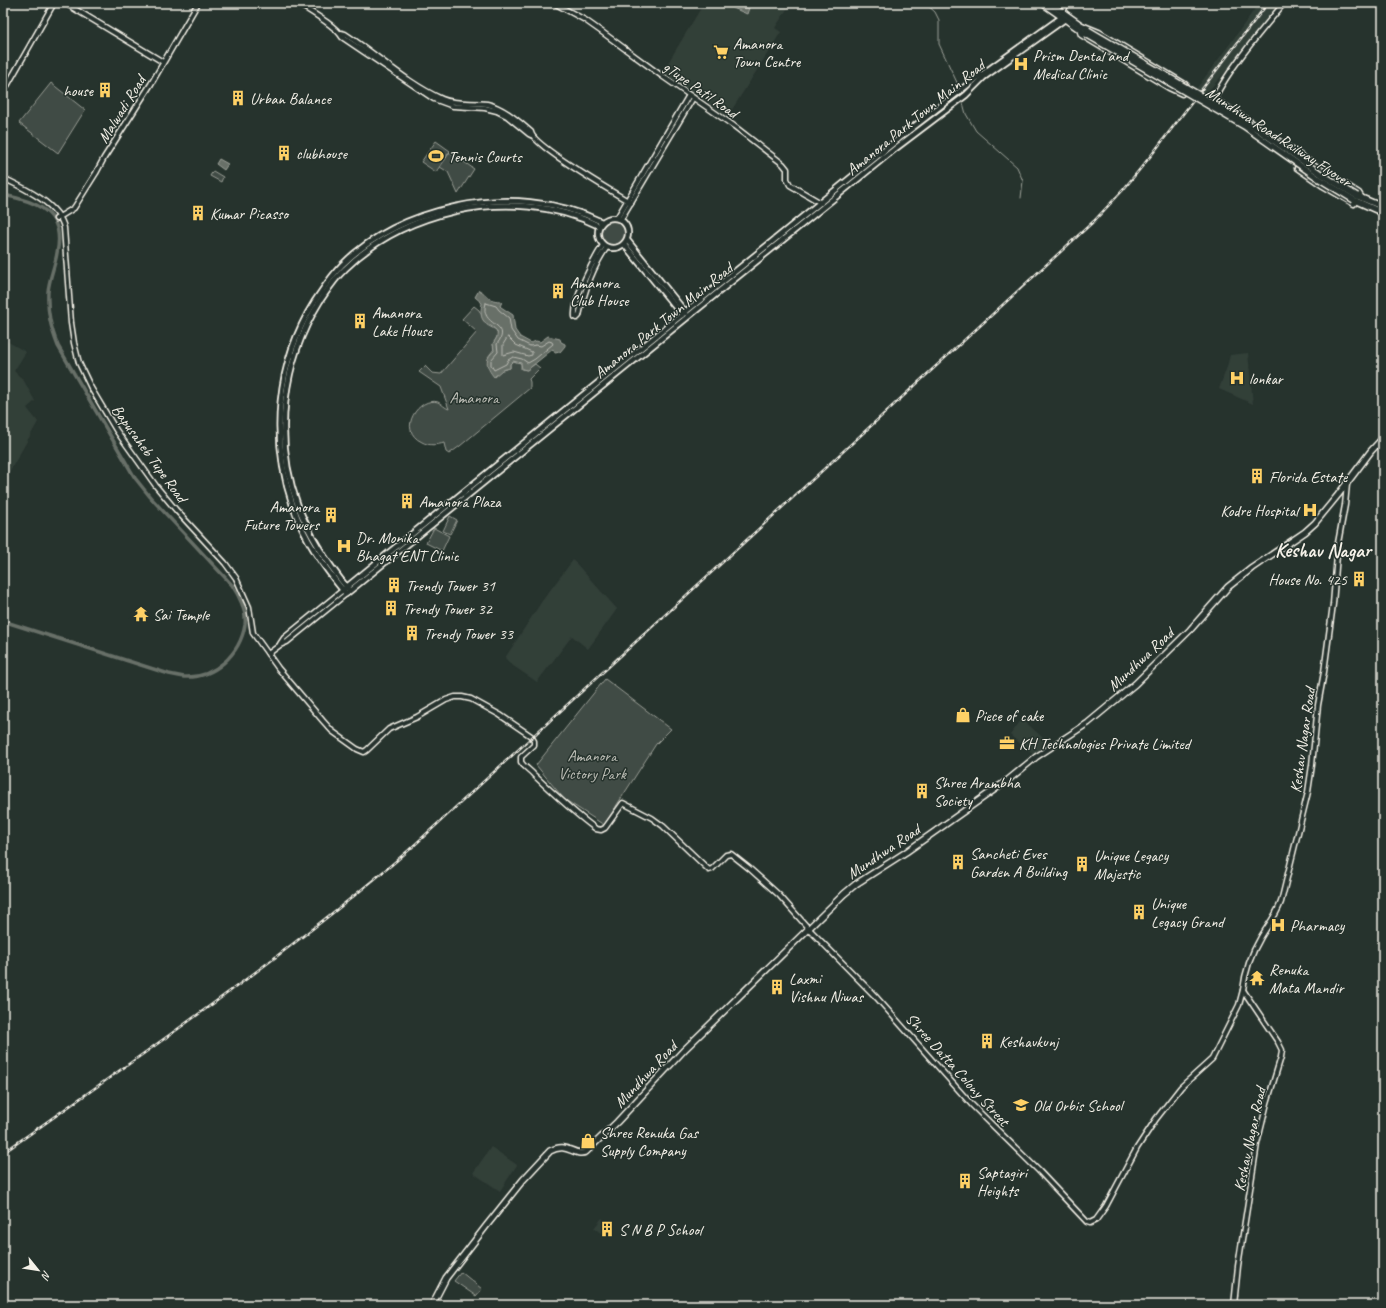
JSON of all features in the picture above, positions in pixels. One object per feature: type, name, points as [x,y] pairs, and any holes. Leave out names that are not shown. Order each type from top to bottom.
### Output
[{"type":"main road","points":[[1042,3],[1080,27]]},
{"type":"main road","points":[[1050,3],[1063,16]]},
{"type":"main road","name":"Amanora Park Town Main Road","points":[[346,591],[917,124],[1063,16]]},
{"type":"main road","name":"Amanora Park Town Main Road","points":[[346,591],[913,135],[966,95],[984,77],[1063,16]]},
{"type":"main road","name":"Mundhwa Road Railway Flyover","points":[[1080,27],[1257,128],[1358,199]]},
{"type":"main road","points":[[1358,199],[1383,207]]},
{"type":"main road","points":[[1358,199],[1383,213]]},
{"type":"main road","points":[[346,591],[324,564],[308,540],[296,512],[288,488],[282,460],[279,428],[285,387],[296,348],[306,326],[327,290],[336,278],[354,260],[385,239],[416,223],[448,213],[476,207],[505,205],[533,207],[563,212],[601,224]]},
{"type":"main road","points":[[609,218],[619,219],[625,223],[628,229],[627,240],[624,244],[614,248],[605,246],[598,237],[601,224],[609,218]]},
{"type":"main road","points":[[627,240],[684,314]]},
{"type":"main road","points":[[624,244],[684,314]]},
{"type":"main road","name":"Mundhwa Road","points":[[432,1305],[446,1278],[528,1174],[550,1151],[562,1146],[579,1153],[586,1152],[618,1122],[684,1050],[844,894],[856,884],[906,852],[1008,780],[1036,758],[1088,723],[1135,684],[1190,630],[1228,587],[1252,568],[1315,524],[1383,438]]},
{"type":"street","points":[[3,93],[54,3]]},
{"type":"street","points":[[65,3],[164,62]]},
{"type":"street","name":"Malwadi Road","points":[[56,219],[74,208],[151,84],[198,3]]},
{"type":"street","points":[[297,3],[323,20],[342,37],[358,45],[434,99],[447,104],[465,104],[498,111],[507,116],[566,162],[629,202]]},
{"type":"street","name":"gTupe Patil Road","points":[[554,3],[585,20],[691,97],[734,126],[785,165],[787,169],[787,179],[790,185],[820,203]]},
{"type":"street","points":[[1063,16],[1067,3]]},
{"type":"street","points":[[1284,3],[1247,49],[1222,84],[1214,99],[1359,194],[1358,199],[1354,204],[1312,179],[1297,168],[1304,158]]},
{"type":"street","points":[[1080,27],[1089,27],[1187,86],[1182,94],[1178,93],[1081,35],[1080,27]]},
{"type":"street","points":[[1124,61],[1130,51]]},
{"type":"street","points":[[619,219],[691,97]]},
{"type":"street","points":[[3,178],[38,197],[53,208],[61,217]]},
{"type":"street","name":"Bapusaheb Tupe Road","points":[[61,217],[64,228],[71,323],[78,356],[85,376],[125,444],[176,510],[225,563],[236,578],[249,607],[252,633],[278,668],[323,721],[338,735],[361,751],[367,750],[389,729],[417,717],[446,700],[455,697],[469,698],[500,715],[531,736],[534,741],[534,745],[521,757],[520,762],[562,802],[596,829],[600,830],[605,828],[623,803],[652,818],[663,826],[709,870],[712,869],[726,854],[730,853],[768,884],[809,929]]},
{"type":"street","points":[[605,246],[586,289],[579,316],[576,317],[575,315],[582,287],[605,246]]},
{"type":"street","name":"Keshav Nagar Road","points":[[1090,1223],[1096,1220],[1106,1206],[1137,1148],[1156,1119],[1181,1087],[1212,1059],[1239,1005],[1247,967],[1254,950],[1282,902],[1308,792],[1318,705],[1333,604],[1338,544],[1345,505],[1347,483]]},
{"type":"street","name":"Amanora Park Town Main Road","points":[[268,654],[280,645],[287,642],[305,624],[346,591]]},
{"type":"street","name":"Shree Datta Colony Street","points":[[809,929],[877,998],[972,1105],[1039,1171],[1087,1222],[1090,1223]]},
{"type":"street","name":"Keshav Nagar Road","points":[[1234,1305],[1239,1256],[1257,1144],[1282,1050],[1243,990]]},
{"type":"shaded area","name":"Amanora Town Centre","points":[[704,3],[791,3],[775,28],[781,32],[728,116],[662,73]]},
{"type":"shaded area","points":[[1259,3],[1281,3],[1245,49],[1196,105],[1188,100],[1232,41]]},
{"type":"shaded area","points":[[3,339],[26,352],[14,371],[24,381],[35,401],[27,408],[38,422],[3,483]]},
{"type":"shaded area","name":"lonkar","points":[[1248,353],[1253,404],[1219,389],[1230,355]]},
{"type":"shaded area","points":[[573,560],[617,609],[588,649],[572,636],[537,682],[512,665],[505,658],[542,601]]},
{"type":"shaded area","points":[[1022,719],[1051,745],[1035,756],[1010,735]]},
{"type":"shaded area","points":[[491,1147],[517,1165],[500,1191],[473,1173]]},
{"type":"shaded area","points":[[602,1218],[608,1223],[601,1233],[594,1228]]},
{"type":"green space","points":[[51,83],[85,110],[58,153],[19,123]]},
{"type":"green space","name":"Tennis Courts","points":[[436,141],[450,151],[436,172],[421,162]]},
{"type":"green space","points":[[450,152],[474,169],[458,194],[448,172],[440,167]]},
{"type":"green space","points":[[213,171],[223,177],[221,182],[210,176]]},
{"type":"green space","points":[[613,221],[618,222],[624,228],[624,238],[618,244],[613,245],[608,244],[602,238],[601,233],[602,228],[608,222]]},
{"type":"green space","name":"Amanora","points":[[474,306],[479,310],[487,325],[496,330],[498,335],[493,344],[494,349],[488,357],[502,370],[510,368],[510,364],[513,361],[521,363],[521,369],[527,370],[535,364],[540,368],[529,379],[530,388],[449,454],[446,452],[444,443],[433,445],[427,444],[414,437],[411,430],[413,415],[424,404],[438,402],[449,409],[441,387],[419,372],[425,366],[432,373],[441,374],[477,332],[462,319]]},
{"type":"green space","points":[[450,516],[457,520],[450,534],[443,531]]},
{"type":"green space","points":[[434,528],[449,536],[442,551],[426,543]]},
{"type":"green space","name":"Amanora Victory Park","points":[[605,679],[671,729],[656,744],[604,825],[564,799],[536,765]]},
{"type":"green space","points":[[461,1272],[482,1289],[476,1296],[454,1281]]},
{"type":"water","points":[[735,3],[749,8],[747,14],[733,8]]},
{"type":"water","points":[[219,159],[228,164],[224,170],[216,164]]},
{"type":"water","points":[[479,290],[492,300],[502,302],[500,306],[513,315],[515,330],[520,337],[531,343],[536,341],[540,342],[548,336],[560,339],[565,346],[560,352],[555,353],[553,349],[527,370],[522,369],[521,363],[513,361],[510,364],[510,368],[502,370],[494,377],[489,370],[487,360],[494,351],[493,344],[497,338],[497,333],[495,329],[482,318],[482,303],[475,297]]},
{"type":"waterway","points":[[925,3],[935,12],[939,20],[939,44],[960,89]]},
{"type":"waterway","points":[[962,99],[966,114],[976,131],[1017,167],[1023,181],[1021,198]]},
{"type":"waterway","points":[[3,195],[37,205],[53,218],[57,227],[59,239],[48,292],[48,307],[51,327],[58,346],[135,478],[151,498],[232,585],[242,604],[245,615],[245,625],[238,646],[224,663],[205,674],[195,677],[184,677],[169,674],[3,621]]},
{"type":"railway","points":[[3,1153],[261,968],[360,891],[409,850],[1094,221],[1123,190],[1153,153],[1268,3]]},
{"type":"place","name":"Amanora Town Centre","points":[[721,52]]},
{"type":"place","name":"Prism Dental and Medical Clinic","points":[[1021,64]]},
{"type":"place","name":"house","points":[[105,90]]},
{"type":"place","name":"Urban Balance","points":[[238,98]]},
{"type":"place","name":"clubhouse","points":[[284,153]]},
{"type":"place","name":"Tennis Courts","points":[[436,156]]},
{"type":"place","name":"Kumar Picasso","points":[[198,213]]},
{"type":"place","name":"Amanora Club House","points":[[558,291]]},
{"type":"place","name":"Amanora Lake House","points":[[360,321]]},
{"type":"place","name":"lonkar","points":[[1237,378]]},
{"type":"place","name":"Florida Estate","points":[[1257,476]]},
{"type":"place","name":"Amanora Plaza","points":[[407,501]]},
{"type":"place","name":"Kodre Hospital","points":[[1310,510]]},
{"type":"place","name":"Amanora Future Towers","points":[[331,515]]},
{"type":"place","name":"Dr. Monika Bhagat ENT Clinic","points":[[344,546]]},
{"type":"place","name":"House No. 425","points":[[1359,579]]},
{"type":"place","name":"Trendy Tower 31","points":[[394,585]]},
{"type":"place","name":"Trendy Tower 32","points":[[391,608]]},
{"type":"place","name":"Sai Temple","points":[[141,614]]},
{"type":"place","name":"Trendy Tower 33","points":[[412,633]]},
{"type":"place","name":"Piece of cake","points":[[963,715]]},
{"type":"place","name":"KH Technologies Private Limited","points":[[1007,743]]},
{"type":"place","name":"Shree Arambha Society","points":[[922,791]]},
{"type":"place","name":"Sancheti Eves Garden A Building","points":[[958,862]]},
{"type":"place","name":"Unique Legacy Majestic","points":[[1082,864]]},
{"type":"place","name":"Unique Legacy Grand","points":[[1139,912]]},
{"type":"place","name":"Pharmacy","points":[[1278,925]]},
{"type":"place","name":"Renuka Mata Mandir","points":[[1257,978]]},
{"type":"place","name":"Laxmi Vishnu Niwas","points":[[777,987]]},
{"type":"place","name":"Keshavkunj","points":[[987,1041]]},
{"type":"place","name":"Old Orbis School","points":[[1021,1105]]},
{"type":"place","name":"Shree Renuka Gas Supply Company","points":[[588,1141]]},
{"type":"place","name":"Saptagiri Heights","points":[[965,1181]]},
{"type":"place","name":"S N B P School","points":[[607,1229]]},
{"type":"district","name":"Keshav Nagar","points":[[1323,550]]}]
